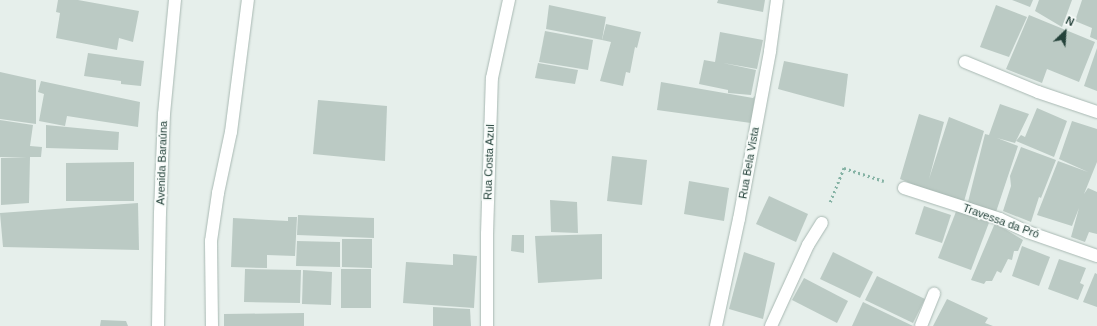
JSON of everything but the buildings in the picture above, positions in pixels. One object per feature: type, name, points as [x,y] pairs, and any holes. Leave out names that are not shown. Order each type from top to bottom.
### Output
[{"type":"street","points":[[212,326],[211,241],[218,194],[231,132],[248,0]]},
{"type":"street","name":"Rua Costa Azul","points":[[487,326],[487,234],[492,78],[509,0]]},
{"type":"street","name":"Rua Bela Vista","points":[[716,326],[739,219],[770,51],[777,0]]},
{"type":"street","name":"Avenida Baraúna","points":[[158,326],[163,122],[173,1]]},
{"type":"street","points":[[965,62],[1038,92],[1097,112]]},
{"type":"street","name":"Travessa da Pró","points":[[904,188],[1000,219],[1028,232],[1097,256]]},
{"type":"street","points":[[771,326],[808,246],[822,223]]},
{"type":"street","points":[[921,326],[934,294]]},
{"type":"path","points":[[822,223],[844,168],[904,188]]}]
